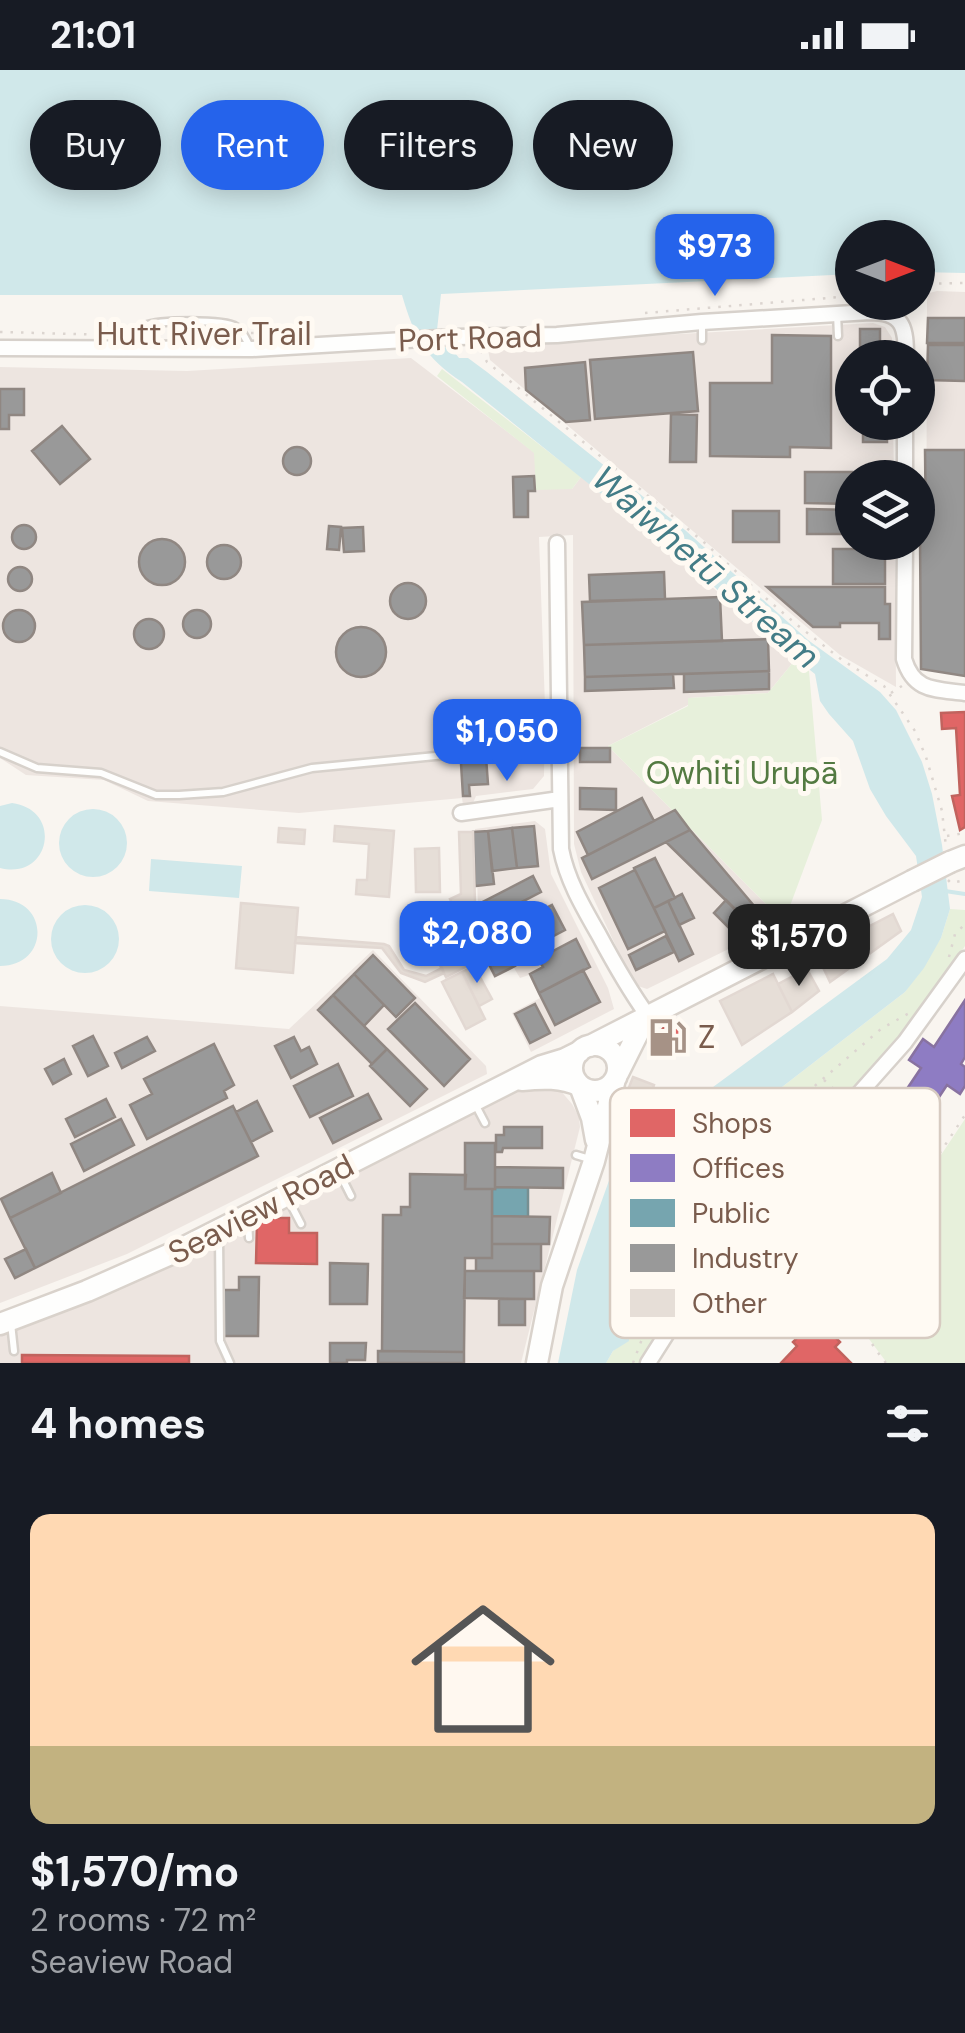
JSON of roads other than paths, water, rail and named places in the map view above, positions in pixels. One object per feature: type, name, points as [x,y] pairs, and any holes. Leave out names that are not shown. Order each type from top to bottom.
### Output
[{"type":"main road","name":"Seaview Road","points":[[5,1322],[117,1279],[218,1230],[248,1227],[286,1196],[952,861]]},
{"type":"main road","points":[[580,1086],[598,1091],[611,1085],[647,1017]]},
{"type":"main road","points":[[589,1155],[592,1118],[572,1068],[584,1049],[603,1046],[617,1060],[612,1088]]},
{"type":"main road","name":"Seaview Road","points":[[515,1081],[554,1079],[580,1086]]},
{"type":"main road","points":[[537,1363],[552,1286],[610,1094]]},
{"type":"street","name":"Port Road","points":[[0,348],[142,342],[252,349],[615,331],[702,322],[755,326],[835,314]]},
{"type":"street","points":[[557,543],[560,848],[565,869],[629,991],[647,1017]]},
{"type":"street","points":[[905,560],[904,659],[909,674],[929,688],[965,693]]},
{"type":"street","points":[[460,812],[560,799]]},
{"type":"street","points":[[867,1088],[905,1042],[957,959]]},
{"type":"street","points":[[648,1363],[664,1338]]},
{"type":"lane","points":[[838,320],[838,336]]},
{"type":"lane","points":[[142,342],[139,332],[146,326],[222,321],[244,334],[252,349]]},
{"type":"lane","points":[[702,322],[702,340]]},
{"type":"lane","points":[[0,752],[37,768],[101,774],[167,795],[223,792],[312,768],[446,755]]},
{"type":"lane","points":[[474,1101],[485,1123]]},
{"type":"lane","points":[[338,1170],[351,1196]]},
{"type":"lane","points":[[286,1196],[301,1224]]},
{"type":"lane","points":[[218,1230],[220,1341],[230,1363]]},
{"type":"lane","points":[[5,1322],[14,1351]]},
{"type":"water","name":"Waiwhetū Stream","points":[[0,70],[965,70],[965,273],[935,272],[935,220],[835,220],[835,275],[441,294],[437,330],[459,358],[468,358],[487,372],[685,530],[808,640],[880,692],[896,710],[922,762],[942,845],[950,909],[941,938],[905,992],[781,1088],[712,1088],[887,959],[911,930],[922,897],[916,856],[870,789],[853,741],[820,701],[815,674],[696,570],[439,364],[411,323],[402,295],[0,295]]},
{"type":"water","points":[[12,803],[28,808],[39,818],[44,830],[39,855],[17,869],[0,868],[0,806]]},
{"type":"water","points":[[93,809],[117,819],[127,843],[117,867],[93,877],[69,867],[59,843],[69,819]]},
{"type":"water","points":[[151,859],[242,866],[239,898],[149,891]]},
{"type":"water","points":[[0,899],[28,909],[38,932],[28,956],[0,966]]},
{"type":"water","points":[[85,905],[109,915],[119,939],[109,963],[85,973],[61,963],[51,939],[61,915]]},
{"type":"water","points":[[610,1178],[610,1338],[629,1341],[613,1351],[606,1363],[558,1363],[577,1270]]},
{"type":"waterway","points":[[945,891],[965,894]]},
{"type":"place","name":"Z","points":[[668,1037]]},
{"type":"park label","name":"Owhiti Urupā","points":[[742,773]]}]
